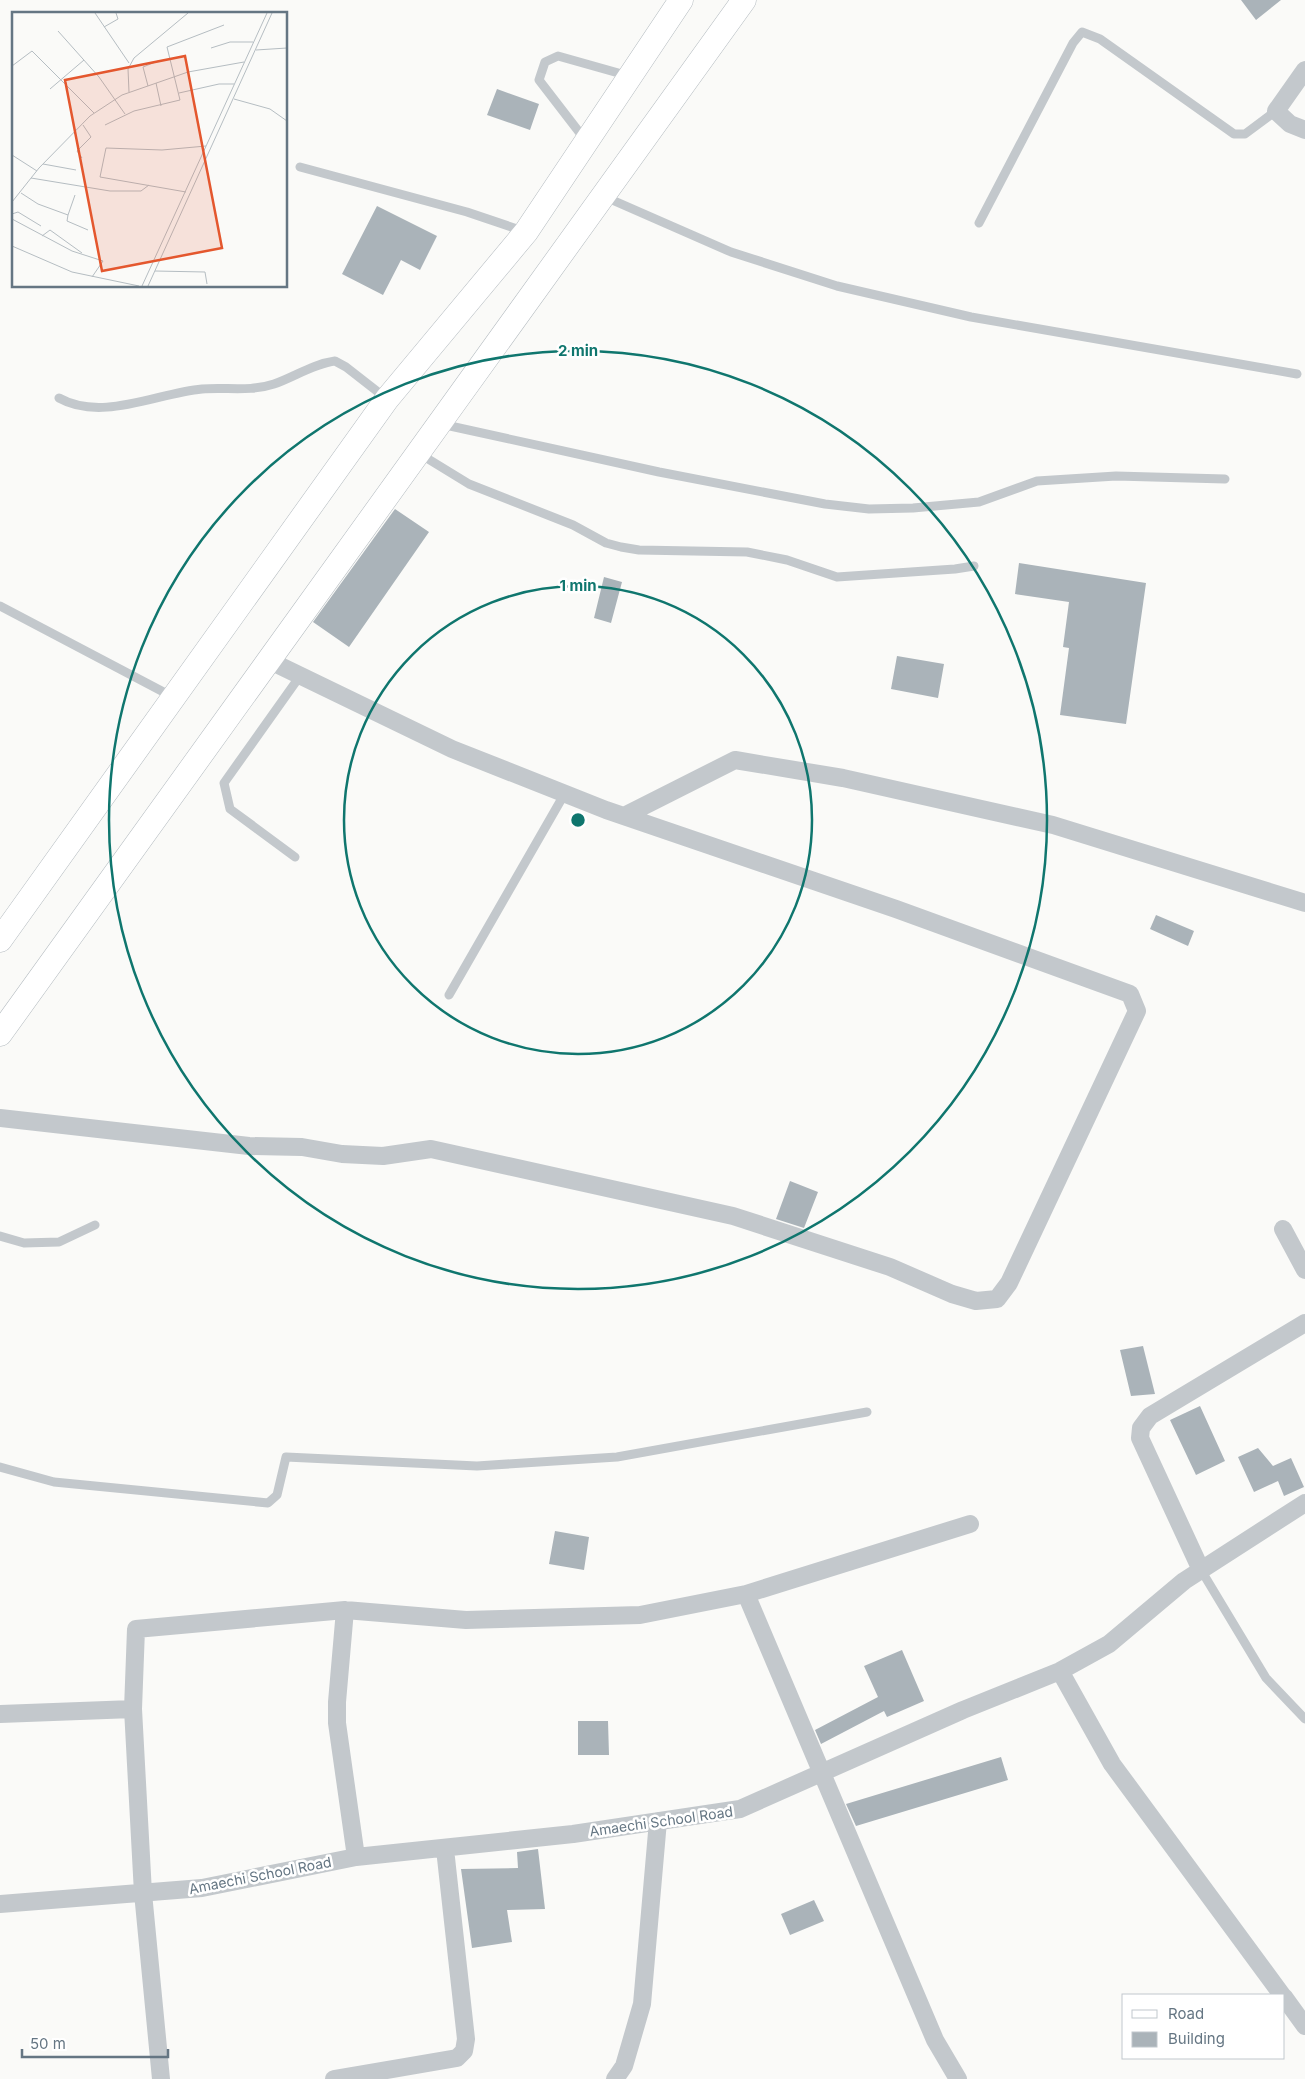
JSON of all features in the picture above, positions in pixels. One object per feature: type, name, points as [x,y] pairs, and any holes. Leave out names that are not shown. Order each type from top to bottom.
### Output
[{"type":"main road","points":[[0,940],[387,399],[526,232],[680,0]]},
{"type":"main road","points":[[0,1034],[744,0]]},
{"type":"street","points":[[1305,70],[1276,111],[1290,124],[1305,130]]},
{"type":"street","points":[[0,1118],[249,1146],[302,1147],[342,1154],[383,1156],[431,1149],[732,1216],[890,1267],[952,1294],[976,1301],[997,1299],[1009,1283],[1137,1011],[1130,994],[896,909],[624,816],[452,749],[268,660]]},
{"type":"street","points":[[624,816],[735,760],[843,778],[1053,825],[1305,903]]},
{"type":"street","points":[[1283,1229],[1305,1270]]},
{"type":"street","points":[[1201,1570],[1140,1438],[1141,1428],[1150,1416],[1305,1323]]},
{"type":"street","name":"Amaechi School Road","points":[[0,1904],[202,1888],[356,1857],[445,1849],[740,1809],[963,1710],[1060,1671],[1109,1644],[1201,1570],[1305,1503]]},
{"type":"street","points":[[161,2079],[143,1893],[133,1709],[136,1630],[345,1610],[466,1620],[640,1615],[746,1594],[970,1524]]},
{"type":"street","points":[[746,1594],[935,2040],[958,2079]]},
{"type":"street","points":[[345,1610],[337,1723],[356,1857]]},
{"type":"street","points":[[1060,1671],[1112,1764],[1282,1994]]},
{"type":"street","points":[[0,1714],[133,1709]]},
{"type":"street","points":[[615,2079],[624,2066],[642,2004],[658,1821]]},
{"type":"street","points":[[334,2079],[457,2058],[464,2051],[466,2040],[445,1849]]},
{"type":"street","points":[[1285,1999],[1305,2026]]},
{"type":"lane","points":[[980,223],[1073,43],[1082,32],[1100,39],[1234,134],[1245,134],[1276,111]]},
{"type":"lane","points":[[586,142],[539,80],[545,62],[558,56],[630,76]]},
{"type":"lane","points":[[300,167],[467,212],[526,232]]},
{"type":"lane","points":[[603,196],[731,252],[836,286],[972,317],[1297,374]]},
{"type":"lane","points":[[59,398],[70,404],[97,408],[139,402],[176,393],[202,390],[252,390],[274,384],[312,367],[335,361],[346,366],[387,399]]},
{"type":"lane","points":[[439,423],[658,472],[825,504],[869,508],[914,508],[978,502],[1037,482],[1116,476],[1225,479]]},
{"type":"lane","points":[[418,452],[469,484],[573,525],[606,543],[620,547],[639,550],[747,552],[787,560],[837,577],[974,566]]},
{"type":"lane","points":[[0,606],[173,698]]},
{"type":"lane","points":[[295,857],[230,809],[224,783],[300,676]]},
{"type":"lane","points":[[449,995],[565,793]]},
{"type":"lane","points":[[0,1236],[24,1243],[59,1242],[95,1225]]},
{"type":"lane","points":[[0,1467],[54,1482],[268,1503],[273,1501],[276,1495],[286,1457],[476,1466],[617,1457],[867,1412]]},
{"type":"lane","points":[[1201,1570],[1266,1678],[1305,1719]]},
{"type":"building","points":[[1241,0],[1281,0],[1256,20]]},
{"type":"building","points":[[497,89],[539,104],[530,130],[487,115]]},
{"type":"building","points":[[377,206],[437,236],[420,270],[401,260],[383,295],[342,274]]},
{"type":"building","points":[[395,509],[429,532],[349,647],[313,622]]},
{"type":"building","points":[[1019,563],[1146,583],[1126,724],[1060,715],[1069,648],[1063,647],[1069,602],[1015,594]]},
{"type":"building","points":[[604,577],[622,582],[611,623],[594,618]]},
{"type":"building","points":[[897,656],[944,664],[938,698],[891,689]]},
{"type":"building","points":[[1156,915],[1194,931],[1188,946],[1150,929]]},
{"type":"building","points":[[790,1181],[818,1192],[804,1228],[776,1219]]},
{"type":"building","points":[[1143,1346],[1155,1394],[1131,1396],[1120,1350]]},
{"type":"building","points":[[1200,1406],[1225,1461],[1196,1475],[1170,1420]]},
{"type":"building","points":[[1258,1448],[1273,1466],[1291,1458],[1304,1487],[1284,1496],[1278,1481],[1254,1492],[1238,1457]]},
{"type":"building","points":[[555,1531],[589,1537],[584,1570],[549,1564]]},
{"type":"building","points":[[902,1650],[924,1701],[887,1717],[884,1711],[821,1744],[815,1730],[878,1697],[864,1666]]},
{"type":"building","points":[[578,1721],[608,1721],[609,1755],[578,1755]]},
{"type":"building","points":[[1001,1757],[1008,1780],[856,1826],[846,1804]]},
{"type":"building","points":[[538,1849],[545,1909],[507,1910],[512,1942],[472,1948],[461,1869],[518,1868],[517,1852]]},
{"type":"building","points":[[814,1900],[824,1921],[790,1935],[781,1914]]}]
